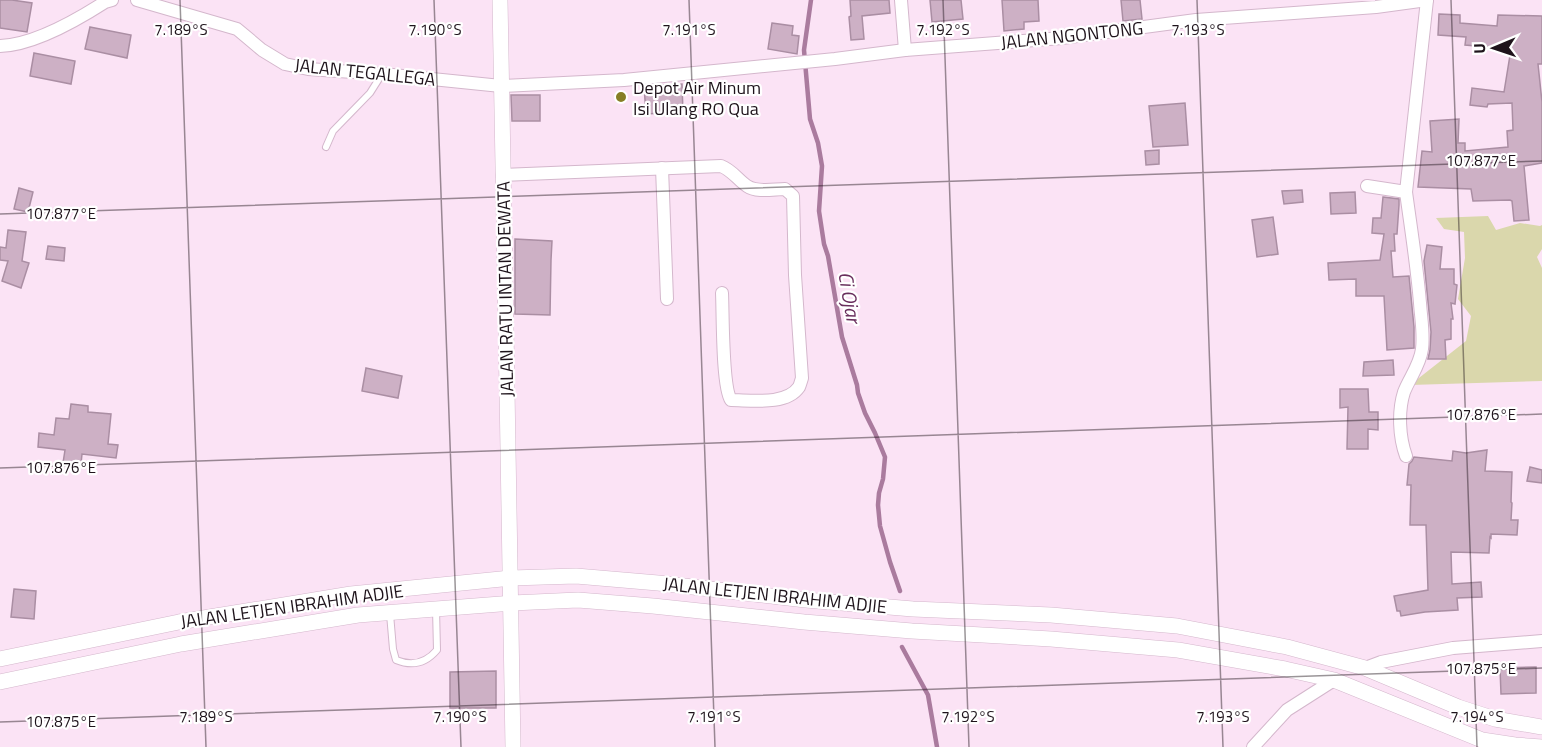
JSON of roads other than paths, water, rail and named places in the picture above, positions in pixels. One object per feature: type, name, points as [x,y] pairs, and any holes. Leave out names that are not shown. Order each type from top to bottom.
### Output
[{"type":"street","points":[[0,46],[20,44],[63,27],[112,0]]},
{"type":"street","name":"JALAN TEGALLEGA","points":[[136,0],[237,29],[262,50],[285,64],[308,69],[501,86]]},
{"type":"street","name":"JALAN RATU INTAN DEWATA","points":[[500,0],[513,747]]},
{"type":"street","points":[[901,0],[905,50]]},
{"type":"street","points":[[1406,456],[1403,448],[1401,410],[1404,393],[1419,363],[1422,329],[1419,287],[1406,192],[1427,0]]},
{"type":"street","name":"JALAN NGONTONG","points":[[501,86],[624,80],[905,50],[1062,38],[1196,20],[1376,7],[1427,0]]},
{"type":"street","points":[[502,175],[721,166],[727,168],[753,189],[785,189],[793,196],[795,275],[802,378],[799,388],[790,395],[779,400],[731,400],[727,395],[722,293]]},
{"type":"street","points":[[662,168],[667,299]]},
{"type":"street","points":[[1366,186],[1406,192]]},
{"type":"street","name":"JALAN LETJEN IBRAHIM ADJIE","points":[[0,660],[179,622],[351,594],[511,578],[576,576],[901,608],[1051,615],[1177,626],[1287,647],[1365,668],[1468,710],[1496,719],[1542,727]]},
{"type":"street","name":"JALAN LETJEN IBRAHIM ADJIE","points":[[0,682],[181,644],[347,616],[578,600],[804,622],[1178,650],[1334,680],[1482,740],[1542,747]]},
{"type":"street","points":[[1051,615],[1051,639]]},
{"type":"street","points":[[179,622],[181,644]]},
{"type":"street","points":[[1365,668],[1381,662],[1453,648],[1542,641]]},
{"type":"street","points":[[1253,747],[1287,710],[1334,680]]},
{"type":"lane","points":[[326,147],[333,131],[370,93],[383,74]]},
{"type":"lane","points":[[390,612],[396,660],[416,664],[430,658],[437,650],[436,609]]},
{"type":"waterway","name":"Ci Ojar","points":[[811,0],[804,50],[810,119],[818,143],[822,166],[819,211],[842,337],[865,413],[885,457],[878,505],[880,526],[900,591]]},
{"type":"waterway","name":"Ci Ojar","points":[[902,647],[928,695],[937,747]]},
{"type":"place","name":"Depot Air Minum Isi Ulang RO Qua","points":[[621,97]]}]
